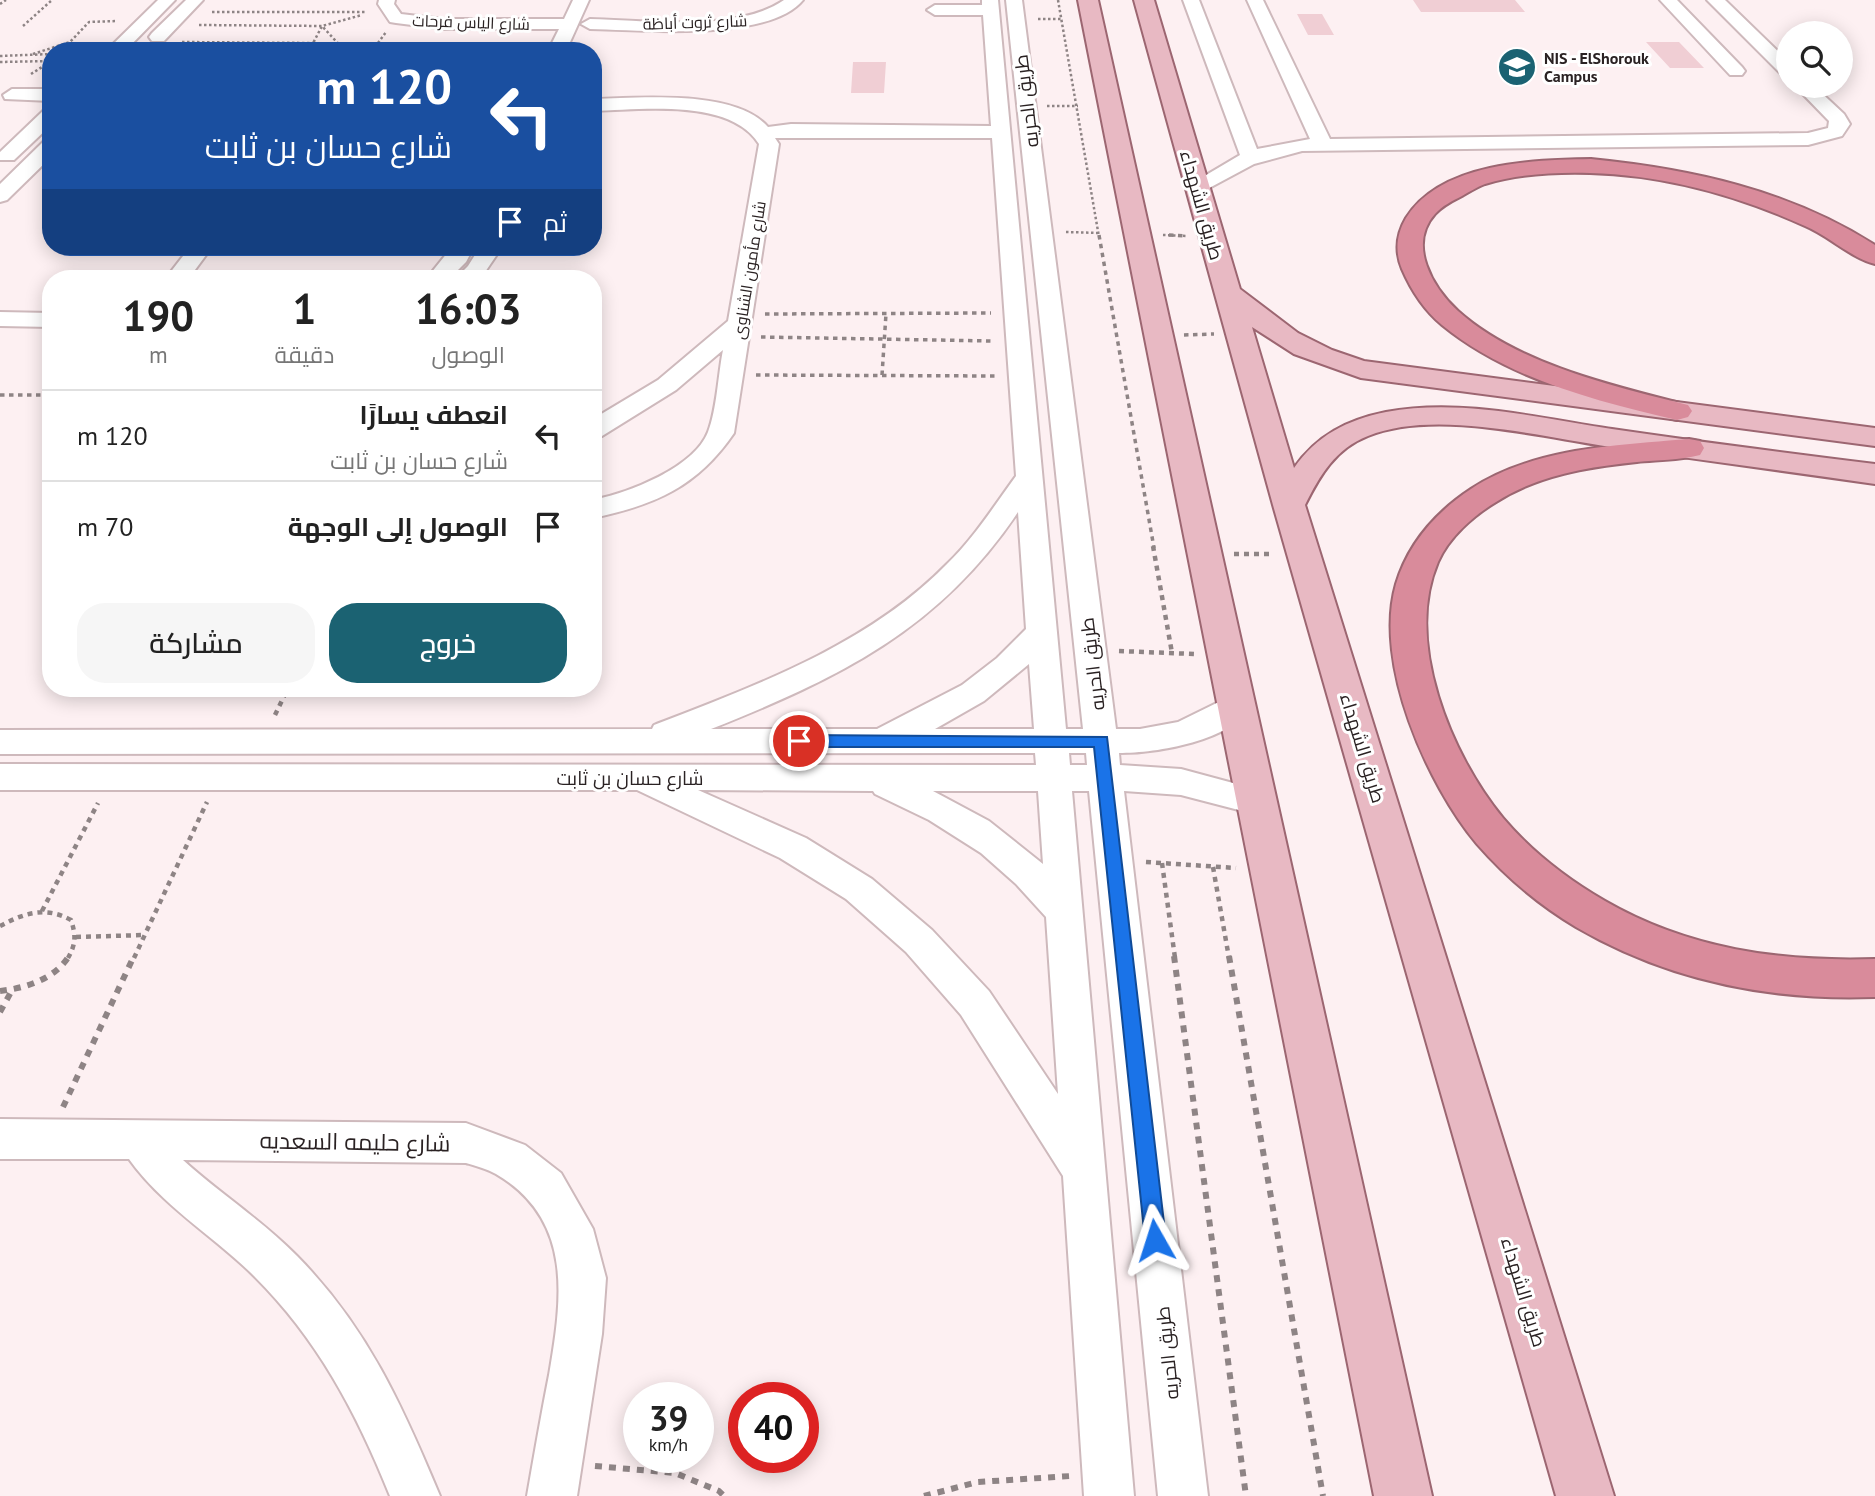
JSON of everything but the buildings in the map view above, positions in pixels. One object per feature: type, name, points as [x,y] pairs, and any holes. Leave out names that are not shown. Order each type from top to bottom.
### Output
[{"type":"highway","points":[[1677,411],[1601,392],[1544,371],[1503,352],[1455,320],[1425,289],[1412,261],[1411,235],[1422,212],[1444,194],[1476,180],[1503,173],[1565,166],[1635,170],[1708,182],[1778,204],[1841,233],[1875,256]]},
{"type":"highway","points":[[1689,448],[1591,457],[1533,472],[1484,495],[1446,527],[1419,566],[1407,614],[1411,667],[1432,733],[1445,765],[1464,798],[1490,831],[1554,891],[1595,916],[1652,943],[1738,970],[1787,978],[1834,981],[1875,978]]},
{"type":"main road","points":[[1088,0],[1403,1496]]},
{"type":"main road","name":"طريق الشهداء","points":[[1143,0],[1289,505],[1585,1496]]},
{"type":"main road","points":[[1227,291],[1261,323],[1285,340],[1320,356],[1360,369],[1875,437]]},
{"type":"main road","points":[[1289,505],[1308,466],[1329,446],[1358,429],[1395,419],[1462,418],[1875,474]]},
{"type":"street","points":[[125,42],[167,0]]},
{"type":"street","name":"شارع الياس فرحات","points":[[387,0],[386,5],[396,18],[421,22],[569,24]]},
{"type":"street","points":[[561,42],[581,0]]},
{"type":"street","name":"شارع ثروت أباظة","points":[[569,24],[588,28],[636,24],[738,23],[776,14],[795,0]]},
{"type":"street","points":[[1191,0],[1250,156]]},
{"type":"street","points":[[1255,0],[1322,143]]},
{"type":"street","points":[[1668,0],[1736,71]]},
{"type":"street","points":[[1715,0],[1776,59]]},
{"type":"street","points":[[935,10],[998,3]]},
{"type":"street","name":"طريق الحريه","points":[[998,3],[1001,132],[1108,1485]]},
{"type":"street","name":"طريق الحريه","points":[[998,3],[1041,231],[1091,650],[1183,1496]]},
{"type":"street","points":[[588,28],[599,4],[608,16],[636,24]]},
{"type":"street","points":[[153,42],[183,12]]},
{"type":"street","points":[[13,94],[42,95]]},
{"type":"street","points":[[1815,98],[1850,133],[1854,142]]},
{"type":"street","points":[[602,105],[707,107],[738,115],[751,121],[765,133],[791,130],[1001,132]]},
{"type":"street","points":[[0,164],[42,123]]},
{"type":"street","points":[[1198,188],[1222,170],[1250,156],[1322,143],[1808,139],[1829,136],[1840,124]]},
{"type":"street","name":"شارع مأمون الشناوى","points":[[602,507],[642,496],[670,483],[710,451],[721,433],[769,144],[765,133]]},
{"type":"street","points":[[1655,140],[1711,154],[1760,160]]},
{"type":"street","points":[[0,196],[42,154]]},
{"type":"street","points":[[183,270],[194,256]]},
{"type":"street","points":[[446,270],[458,256]]},
{"type":"street","points":[[0,319],[42,320]]},
{"type":"street","points":[[602,425],[667,386],[740,324]]},
{"type":"street","points":[[0,334],[42,334]]},
{"type":"street","points":[[649,741],[827,666],[876,637],[919,606],[956,573],[1029,476]]},
{"type":"street","points":[[874,741],[928,720],[974,694],[1013,664],[1042,631]]},
{"type":"street","name":"شارع حسان بن ثابت","points":[[0,742],[1140,741],[1177,737],[1209,725],[1237,705]]},
{"type":"street","name":"شارع حسان بن ثابت","points":[[0,777],[1105,778],[1181,782],[1258,802]]},
{"type":"street","points":[[636,778],[793,848],[859,889],[919,941],[975,1003],[1084,1171]]},
{"type":"street","points":[[872,778],[926,801],[977,831],[1024,868],[1064,912]]},
{"type":"street","name":"شارع حليمه السعديه","points":[[0,1139],[466,1143],[510,1160],[546,1188],[571,1229],[583,1278],[579,1334],[555,1480]]},
{"type":"street","points":[[140,1140],[155,1163],[174,1183],[265,1255],[326,1324],[377,1408],[415,1496]]},
{"type":"path","points":[[0,4],[6,0]]},
{"type":"path","points":[[23,26],[51,0]]},
{"type":"path","points":[[1058,0],[1172,653]]},
{"type":"path","points":[[183,12],[370,12],[322,26],[183,12]]},
{"type":"path","points":[[70,42],[89,22],[146,21]]},
{"type":"path","points":[[314,42],[322,26]]},
{"type":"path","points":[[322,26],[337,42]]},
{"type":"path","points":[[33,54],[42,51]]},
{"type":"path","points":[[0,56],[42,54]]},
{"type":"path","points":[[0,62],[42,61]]},
{"type":"path","points":[[13,94],[26,77],[42,69]]},
{"type":"path","points":[[1041,231],[1100,233]]},
{"type":"path","points":[[1138,234],[1212,237]]},
{"type":"path","points":[[740,324],[886,314],[1018,327]]},
{"type":"path","points":[[882,375],[886,314]]},
{"type":"path","points":[[740,324],[884,341],[1018,327]]},
{"type":"path","points":[[1159,335],[1240,334]]},
{"type":"path","points":[[732,375],[1022,376]]},
{"type":"path","points":[[0,395],[42,394]]},
{"type":"path","points":[[1205,554],[1305,554]]},
{"type":"path","points":[[1091,650],[1226,655]]},
{"type":"path","points":[[42,911],[111,777]]},
{"type":"path","points":[[47,1140],[218,778]]},
{"type":"path","points":[[1114,860],[1271,870]]},
{"type":"path","points":[[1162,863],[1246,1496]]},
{"type":"path","points":[[1213,867],[1323,1496]]},
{"type":"path","points":[[0,926],[14,918],[42,911],[54,912],[71,920],[76,937],[73,948],[56,970],[42,980],[11,991],[0,991]]},
{"type":"path","points":[[76,937],[145,935]]},
{"type":"path","points":[[0,1012],[11,991]]},
{"type":"path","points":[[555,1480],[675,1473],[719,1491],[724,1496]]},
{"type":"path","points":[[924,1496],[951,1485],[1018,1477],[1108,1485]]},
{"type":"shaded area","points":[[1413,0],[1515,0],[1525,12],[1421,12]]},
{"type":"shaded area","points":[[1297,14],[1322,14],[1334,35],[1308,35]]},
{"type":"shaded area","points":[[1646,42],[1679,42],[1704,68],[1670,68]]},
{"type":"shaded area","points":[[853,62],[886,62],[884,93],[851,93]]},
{"type":"place","name":"NIS - ElShorouk Campus","points":[[1517,67]]},
{"type":"route","points":[[799,741],[1101,741],[1155,1240]]}]
